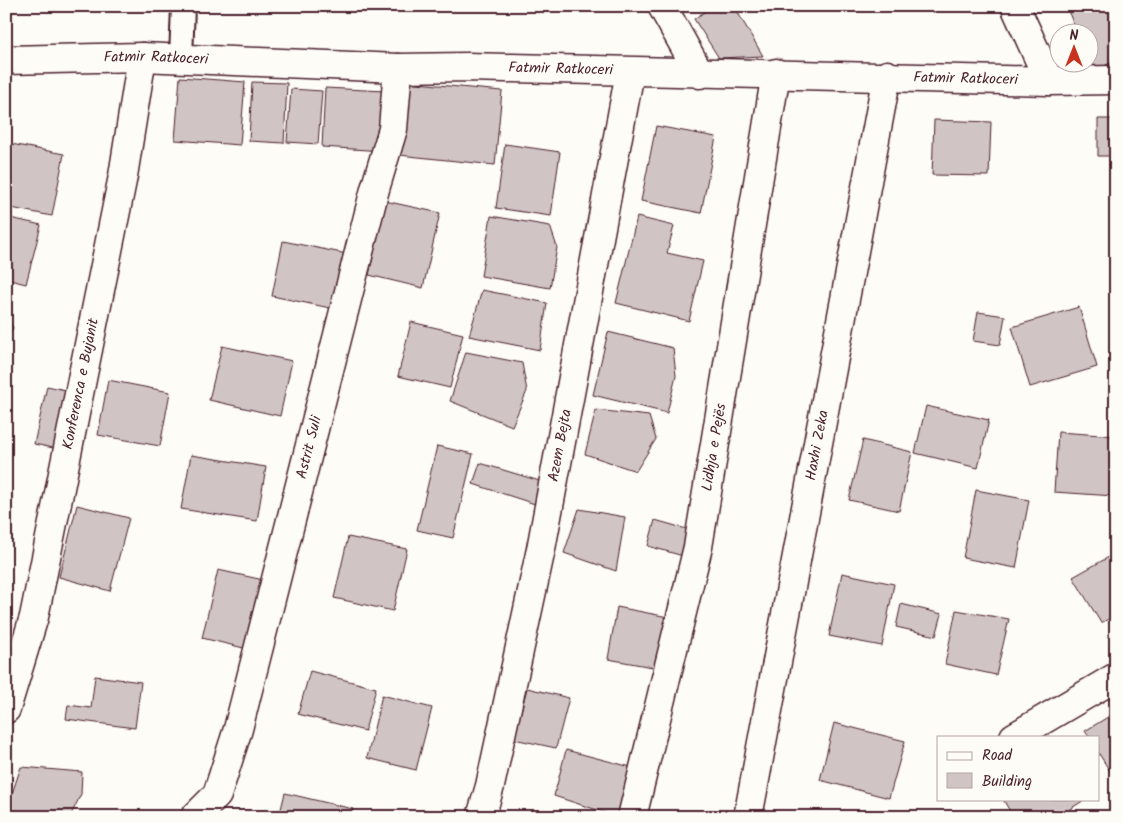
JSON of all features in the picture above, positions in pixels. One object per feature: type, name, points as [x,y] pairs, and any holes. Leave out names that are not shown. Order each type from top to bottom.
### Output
[{"type":"street","points":[[662,6],[700,74]]},
{"type":"street","points":[[1015,6],[1049,81]]},
{"type":"street","name":"Fatmir Ratkoceri","points":[[6,60],[142,57],[398,68],[467,67],[700,74],[887,75],[1049,81],[1116,80]]},
{"type":"street","name":"Konferenca e Bujanit","points":[[6,709],[34,617],[124,176],[142,57]]},
{"type":"street","name":"Astrit Suli","points":[[194,817],[217,794],[238,729],[393,129],[398,68]]},
{"type":"street","name":"Azem Bejta","points":[[481,817],[490,786],[541,549],[630,72]]},
{"type":"street","name":"Lidhja e Pejës","points":[[632,817],[698,547],[776,73]]},
{"type":"street","name":"Haxhi Zeka","points":[[748,817],[887,75]]},
{"type":"street","points":[[1016,736],[1116,677]]},
{"type":"lane","points":[[182,58],[183,6]]},
{"type":"building","points":[[713,6],[734,6],[763,56],[719,58],[694,19]]},
{"type":"building","points":[[1066,6],[1116,6],[1116,61],[1100,67],[1100,22],[1073,22]]},
{"type":"building","points":[[180,77],[245,82],[240,145],[175,140]]},
{"type":"building","points":[[252,82],[287,83],[284,143],[249,141]]},
{"type":"building","points":[[406,82],[502,91],[495,165],[399,155]]},
{"type":"building","points":[[325,88],[385,91],[382,151],[322,147]]},
{"type":"building","points":[[291,89],[322,91],[318,144],[287,142]]},
{"type":"building","points":[[1098,119],[1116,119],[1116,156],[1098,156]]},
{"type":"building","points":[[934,120],[991,122],[989,176],[932,175]]},
{"type":"building","points":[[656,126],[716,137],[701,213],[641,201]]},
{"type":"building","points":[[6,143],[64,154],[52,216],[6,207]]},
{"type":"building","points":[[505,144],[560,152],[551,216],[496,208]]},
{"type":"building","points":[[385,201],[440,213],[423,288],[369,275]]},
{"type":"building","points":[[491,216],[550,226],[557,247],[550,288],[481,276]]},
{"type":"building","points":[[6,217],[41,225],[26,284],[6,279]]},
{"type":"building","points":[[637,217],[674,226],[667,253],[703,261],[689,321],[616,303]]},
{"type":"building","points":[[283,241],[347,254],[335,309],[272,296]]},
{"type":"building","points":[[482,290],[547,303],[540,350],[469,336]]},
{"type":"building","points":[[1079,307],[1097,367],[1030,387],[1012,327]]},
{"type":"building","points":[[978,312],[1005,316],[1000,345],[973,341]]},
{"type":"building","points":[[6,314],[13,328],[6,339]]},
{"type":"building","points":[[411,322],[463,334],[450,388],[398,376]]},
{"type":"building","points":[[608,332],[673,348],[676,376],[667,413],[593,395]]},
{"type":"building","points":[[222,346],[292,361],[280,416],[209,400]]},
{"type":"building","points":[[466,352],[522,363],[527,391],[512,426],[450,401]]},
{"type":"building","points":[[108,380],[170,392],[160,446],[98,435]]},
{"type":"building","points":[[47,386],[75,392],[63,450],[34,444]]},
{"type":"building","points":[[926,406],[989,420],[978,468],[915,453]]},
{"type":"building","points":[[596,410],[649,416],[656,439],[636,471],[585,454]]},
{"type":"building","points":[[1058,432],[1116,436],[1114,496],[1054,492]]},
{"type":"building","points":[[863,440],[912,452],[899,511],[849,500]]},
{"type":"building","points":[[437,446],[473,454],[453,538],[417,530]]},
{"type":"building","points":[[191,455],[266,467],[257,521],[181,509]]},
{"type":"building","points":[[480,463],[543,482],[535,504],[473,484]]},
{"type":"building","points":[[976,490],[1029,500],[1016,568],[963,558]]},
{"type":"building","points":[[77,505],[129,518],[110,591],[59,577]]},
{"type":"building","points":[[579,509],[625,517],[616,571],[564,553]]},
{"type":"building","points":[[655,520],[690,530],[683,556],[648,546]]},
{"type":"building","points":[[348,537],[407,549],[393,611],[334,598]]},
{"type":"building","points":[[1116,553],[1116,615],[1101,623],[1073,577]]},
{"type":"building","points":[[218,570],[268,581],[252,650],[202,638]]},
{"type":"building","points":[[842,573],[894,584],[882,646],[829,636]]},
{"type":"building","points":[[901,604],[942,614],[936,636],[896,627]]},
{"type":"building","points":[[617,607],[668,617],[658,668],[608,659]]},
{"type":"building","points":[[956,610],[1009,619],[996,675],[945,664]]},
{"type":"building","points":[[310,671],[376,688],[365,731],[298,714]]},
{"type":"building","points":[[95,676],[141,682],[135,728],[66,719],[68,705],[91,708]]},
{"type":"building","points":[[527,688],[569,698],[556,748],[514,739]]},
{"type":"building","points":[[382,695],[432,708],[416,770],[367,758]]},
{"type":"building","points":[[1116,712],[1116,781],[1100,755],[1100,736],[1088,736],[1085,731]]},
{"type":"building","points":[[834,723],[905,741],[889,798],[820,780]]},
{"type":"building","points":[[566,750],[631,767],[619,817],[554,796]]},
{"type":"building","points":[[21,767],[82,772],[81,794],[70,817],[40,817],[6,811]]},
{"type":"building","points":[[285,793],[353,809],[351,817],[279,817]]},
{"type":"building","points":[[1004,800],[1084,800],[1057,817],[1013,817]]}]
